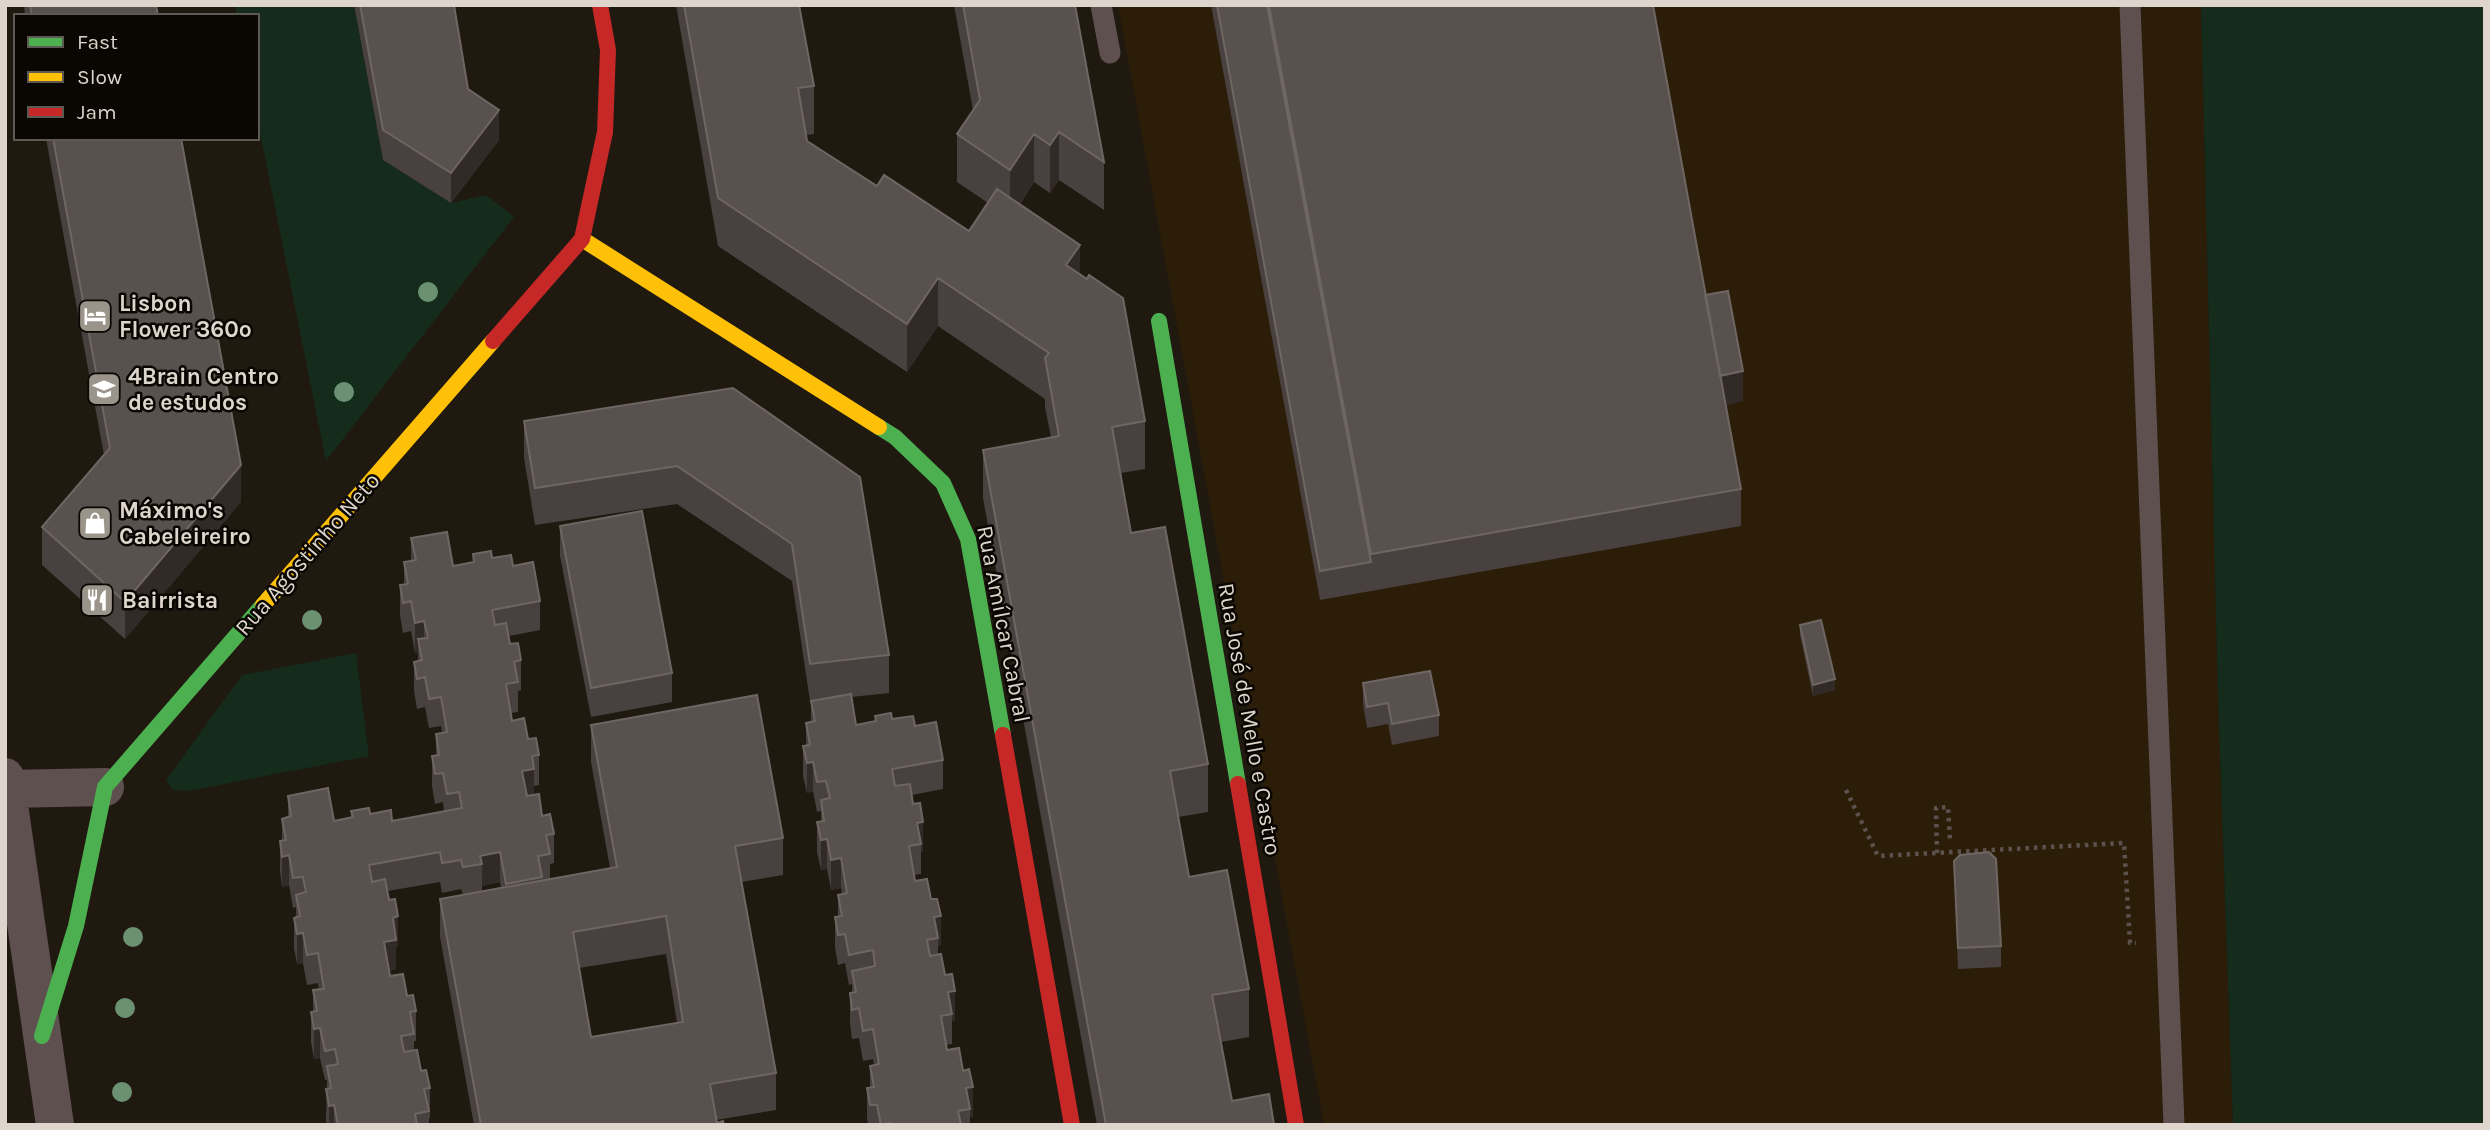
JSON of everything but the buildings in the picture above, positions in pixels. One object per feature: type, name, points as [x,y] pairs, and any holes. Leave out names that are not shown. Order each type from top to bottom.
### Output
[{"type":"street","points":[[583,239],[605,132],[608,50],[600,5]]},
{"type":"street","name":"Rua Agostinho Neto","points":[[55,1125],[42,1036],[76,926],[105,787],[505,325],[583,239]]},
{"type":"street","name":"Rua Amílcar Cabral","points":[[583,239],[895,437],[943,483],[968,539],[1072,1125]]},
{"type":"street","name":"Rua José de Mello e Castro","points":[[1159,321],[1296,1125]]},
{"type":"street","points":[[42,1036],[6,783],[105,787]]},
{"type":"lane","points":[[1101,5],[1110,53]]},
{"type":"lane","points":[[2130,5],[2174,1125]]},
{"type":"path","points":[[1846,790],[1878,856],[2124,844],[2130,943]]},
{"type":"path","points":[[1937,853],[1936,808],[1948,807],[1950,840]]},
{"type":"shaded area","points":[[1118,5],[2201,5],[2218,698],[2233,1125],[1324,1125]]},
{"type":"green space","points":[[235,5],[354,5],[383,160],[451,203],[486,195],[514,217],[326,461],[259,128],[259,14],[237,14]]},
{"type":"green space","points":[[2201,5],[2485,5],[2485,1125],[2233,1125],[2218,698]]},
{"type":"green space","points":[[356,653],[369,756],[189,791],[173,790],[166,780],[242,675]]},
{"type":"traffic: fast","points":[[1159,321],[1238,784]]},
{"type":"traffic: fast","points":[[879,427],[895,437],[943,483],[968,539],[1003,735]]},
{"type":"traffic: fast","points":[[42,1036],[76,926],[105,787],[263,605]]},
{"type":"traffic: slow","points":[[582,239],[879,427]]},
{"type":"traffic: slow","points":[[263,605],[493,341]]},
{"type":"traffic: jam","points":[[493,341],[582,239],[605,132],[608,50],[600,5]]},
{"type":"traffic: jam","points":[[1003,735],[1072,1125]]},
{"type":"traffic: jam","points":[[1238,784],[1296,1125]]},
{"type":"place","name":"Lisbon Flower 360º","points":[[95,316]]},
{"type":"place","name":"4Brain Centro de estudos","points":[[104,389]]},
{"type":"place","name":"Máximo's Cabeleireiro","points":[[95,523]]},
{"type":"place","name":"Bairrista","points":[[97,600]]}]
